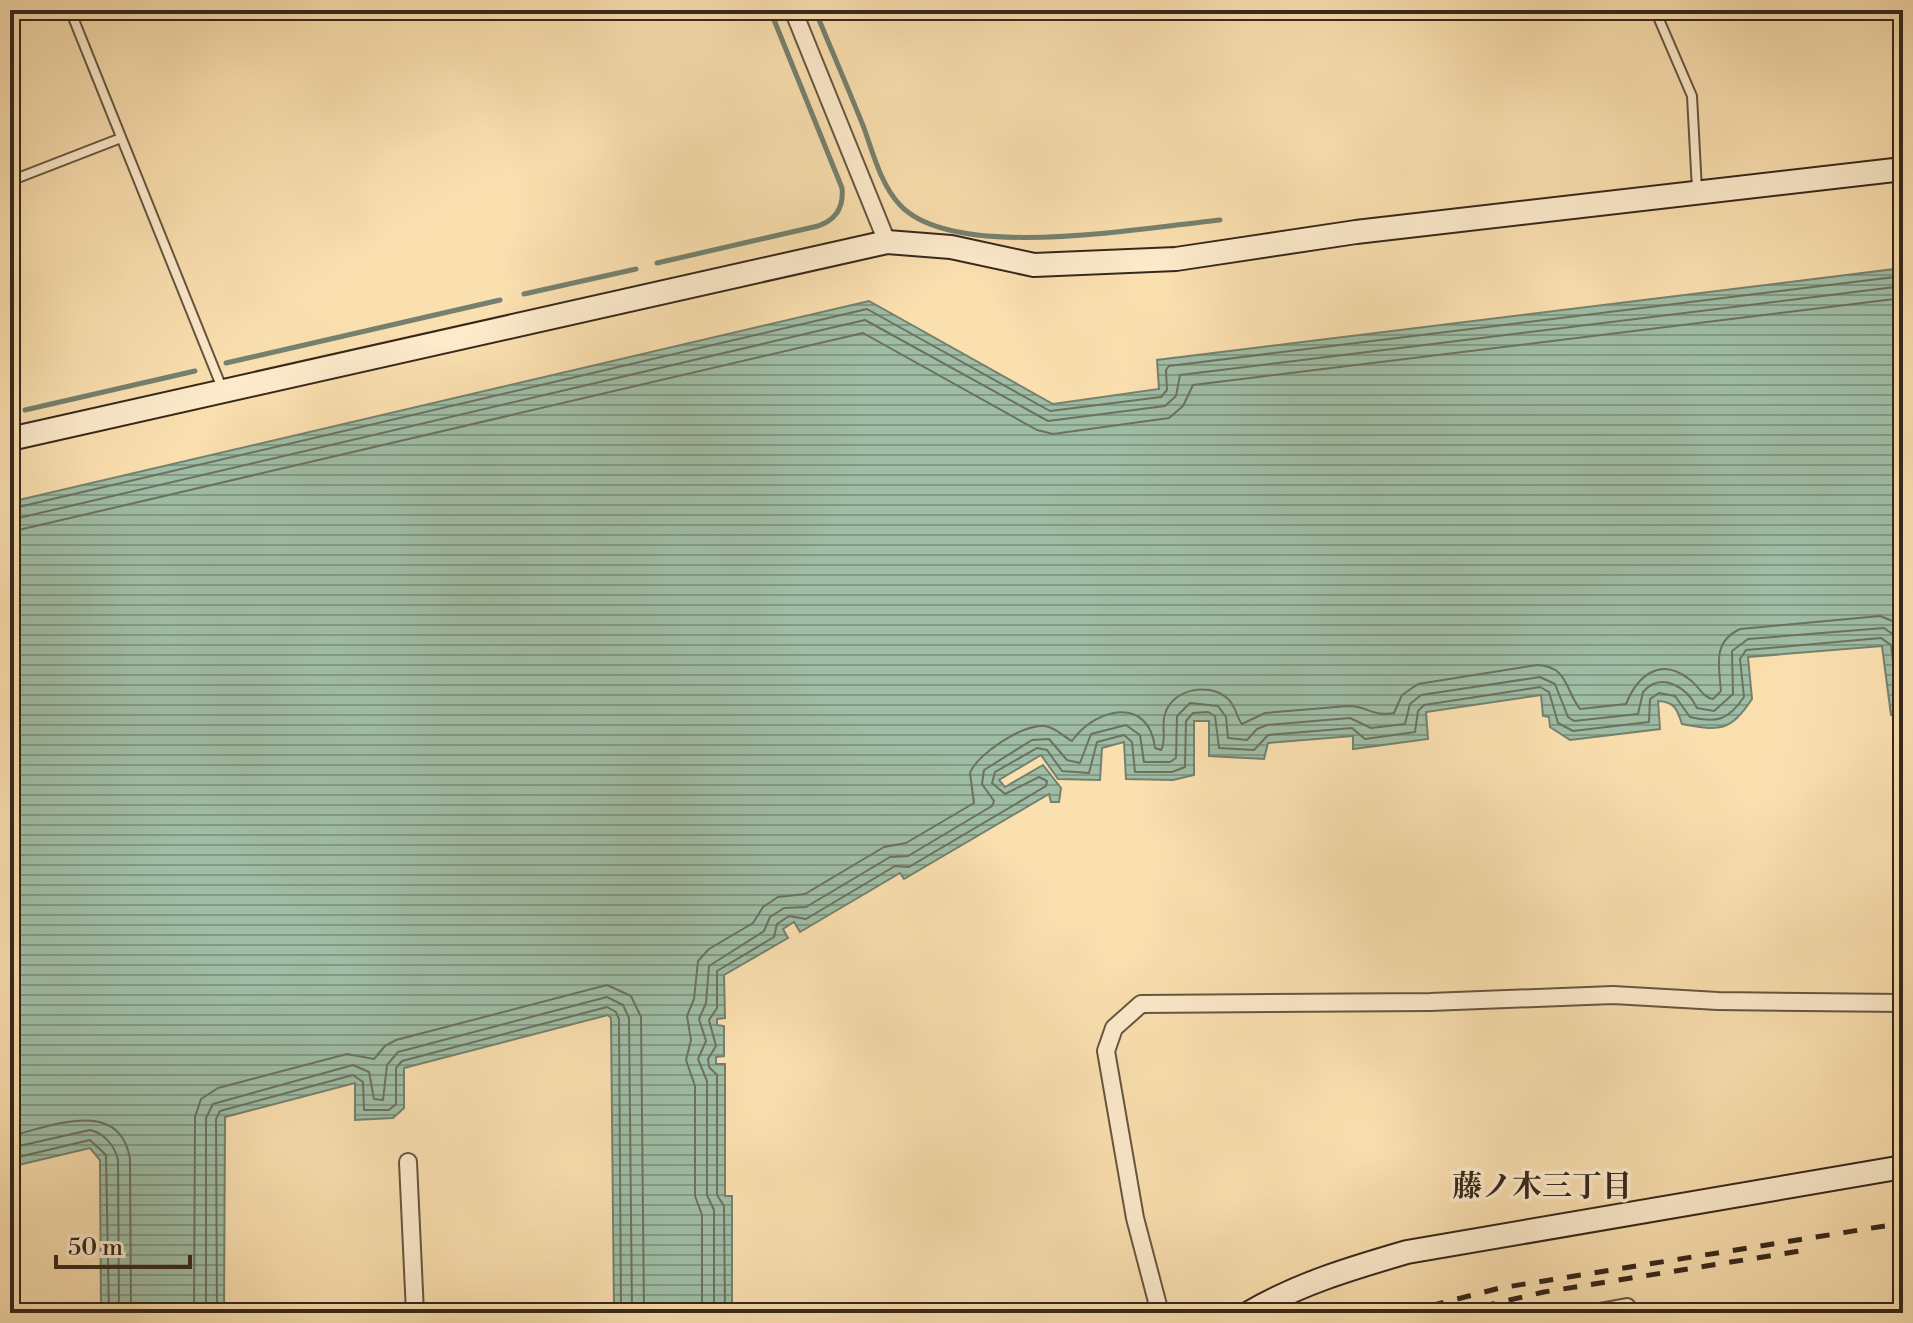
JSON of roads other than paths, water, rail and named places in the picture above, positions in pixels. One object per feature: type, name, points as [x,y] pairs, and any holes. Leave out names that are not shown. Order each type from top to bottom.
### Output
[{"type":"street","points":[[793,10],[887,242]]},
{"type":"street","points":[[13,431],[224,392],[887,242],[951,247],[1034,265],[1176,259],[1356,232],[1903,169]]},
{"type":"street","points":[[1160,1313],[1135,1218],[1106,1051],[1114,1028],[1141,1004],[1430,1002],[1613,995],[1718,1001],[1903,1003]]},
{"type":"street","points":[[408,1162],[415,1313]]},
{"type":"street","points":[[1249,1313],[1274,1299],[1346,1270],[1407,1252],[1903,1167]]},
{"type":"street","points":[[1594,1313],[1627,1307],[1626,1313]]},
{"type":"lane","points":[[70,10],[224,392]]},
{"type":"lane","points":[[1655,10],[1692,96],[1697,193]]},
{"type":"lane","points":[[10,181],[121,138]]},
{"type":"water","points":[[1903,268],[1903,715],[1891,715],[1882,646],[1748,657],[1752,699],[1737,718],[1715,728],[1682,724],[1674,707],[1658,701],[1660,729],[1570,740],[1550,727],[1549,717],[1543,716],[1541,695],[1426,712],[1428,739],[1353,749],[1353,736],[1268,743],[1264,759],[1209,756],[1209,721],[1194,721],[1194,775],[1173,780],[1126,779],[1124,742],[1102,748],[1100,780],[1058,779],[1041,755],[999,780],[1005,787],[1043,765],[1061,788],[1059,802],[1051,802],[1049,794],[904,879],[900,873],[800,932],[794,922],[783,929],[788,938],[724,975],[725,1018],[717,1019],[717,1025],[724,1026],[724,1056],[716,1057],[716,1064],[725,1064],[725,1196],[732,1196],[732,1313],[614,1313],[611,1018],[608,1015],[404,1068],[404,1108],[393,1118],[355,1120],[355,1083],[225,1117],[224,1313],[101,1313],[100,1160],[90,1148],[10,1167],[10,502],[869,301],[1053,404],[1159,389],[1157,360]]},
{"type":"waterway","points":[[657,263],[818,226],[834,217],[840,207],[842,188],[770,10]]},
{"type":"waterway","points":[[815,10],[888,188],[900,205],[926,223],[963,233],[1053,237],[1220,220]]},
{"type":"waterway","points":[[524,294],[636,269]]},
{"type":"waterway","points":[[226,363],[500,300]]},
{"type":"waterway","points":[[25,410],[195,371]]},
{"type":"railway","points":[[1403,1313],[1500,1288],[1903,1223]]},
{"type":"railway","points":[[1454,1313],[1544,1292],[1800,1251]]},
{"type":"district","name":"藤ノ木三丁目","points":[[1542,1186]]}]
